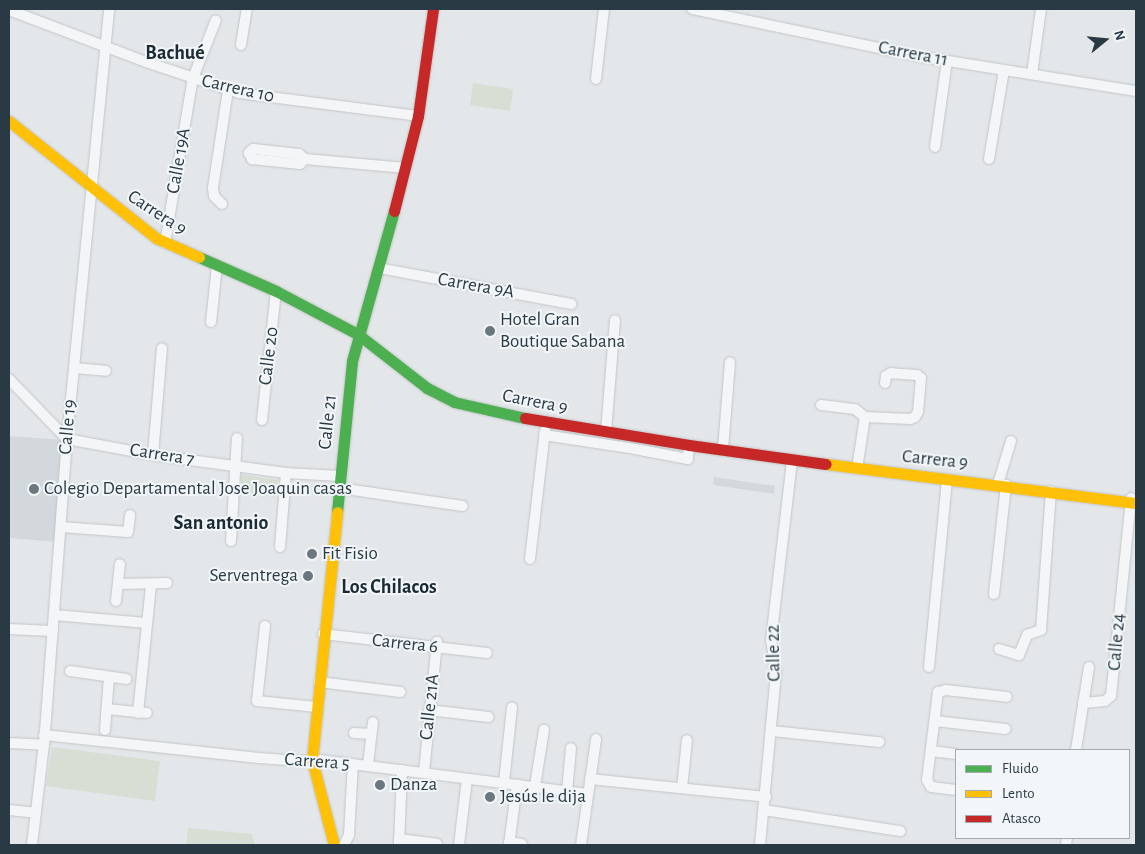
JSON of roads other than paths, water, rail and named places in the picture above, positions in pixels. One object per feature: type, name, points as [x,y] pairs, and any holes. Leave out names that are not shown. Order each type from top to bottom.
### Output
[{"type":"main road","name":"Calle 21","points":[[334,845],[312,760],[318,682],[352,361],[406,168],[418,116],[433,9]]},
{"type":"main road","name":"Carrera 9","points":[[9,121],[93,190],[164,243],[276,291],[360,335],[427,388],[454,402],[546,423],[689,445],[792,460],[1132,501]]},
{"type":"street","name":"Calle 19","points":[[32,845],[44,740],[66,438],[93,190],[104,45],[109,9]]},
{"type":"street","points":[[241,45],[247,9]]},
{"type":"street","points":[[596,79],[604,9]]},
{"type":"street","name":"Carrera 11","points":[[692,9],[947,61],[1136,91]]},
{"type":"street","points":[[1032,74],[1041,9]]},
{"type":"street","name":"Carrera 10","points":[[9,10],[228,90],[282,99],[418,116]]},
{"type":"street","name":"Calle 19A","points":[[164,243],[193,78],[216,20]]},
{"type":"street","points":[[935,147],[947,61]]},
{"type":"street","points":[[989,159],[1004,70]]},
{"type":"street","points":[[222,204],[214,196],[213,188],[228,90]]},
{"type":"street","points":[[305,160],[406,168]]},
{"type":"street","points":[[211,322],[217,266]]},
{"type":"street","name":"Carrera 9A","points":[[379,268],[572,304]]},
{"type":"street","name":"Calle 20","points":[[262,420],[276,291]]},
{"type":"street","points":[[606,432],[615,320]]},
{"type":"street","points":[[153,455],[162,348]]},
{"type":"street","points":[[723,449],[730,362]]},
{"type":"street","points":[[74,368],[106,371]]},
{"type":"street","points":[[821,405],[855,409],[865,417],[910,419],[918,412],[921,378],[917,375],[891,373],[886,376],[886,383]]},
{"type":"street","points":[[9,379],[66,438]]},
{"type":"street","points":[[857,468],[865,417]]},
{"type":"street","points":[[530,559],[546,423]]},
{"type":"street","points":[[544,435],[688,459],[689,445]]},
{"type":"street","name":"Carrera 7","points":[[66,438],[153,455],[286,472],[340,476]]},
{"type":"street","points":[[231,541],[237,466],[237,438]]},
{"type":"street","points":[[994,594],[1002,485],[1011,441]]},
{"type":"street","name":"Calle 22","points":[[760,845],[766,797],[776,674],[771,640],[792,460]]},
{"type":"street","points":[[280,547],[286,472]]},
{"type":"street","points":[[929,667],[947,479]]},
{"type":"street","points":[[339,488],[463,506]]},
{"type":"street","points":[[999,650],[1019,655],[1027,636],[1041,630],[1050,490]]},
{"type":"street","name":"Calle 24","points":[[1084,703],[1105,701],[1111,696],[1132,501]]},
{"type":"street","points":[[61,527],[128,532],[130,514]]},
{"type":"street","points":[[116,601],[120,564]]},
{"type":"street","points":[[118,584],[168,582]]},
{"type":"street","points":[[107,709],[142,713],[151,584]]},
{"type":"street","points":[[54,615],[147,622]]},
{"type":"street","points":[[265,626],[257,701],[316,707]]},
{"type":"street","points":[[9,628],[53,631]]},
{"type":"street","name":"Carrera 6","points":[[323,634],[437,645],[487,653]]},
{"type":"street","name":"Calle 21A","points":[[424,772],[437,645]]},
{"type":"street","name":"Calle 24","points":[[1076,749],[1089,667]]},
{"type":"street","points":[[70,671],[126,679]]},
{"type":"street","points":[[105,730],[109,677]]},
{"type":"street","points":[[318,682],[400,692]]},
{"type":"street","points":[[955,790],[928,784],[938,692],[941,690],[1007,697]]},
{"type":"street","points":[[504,782],[512,708]]},
{"type":"street","points":[[429,710],[488,717]]},
{"type":"street","points":[[935,721],[1006,729]]},
{"type":"street","points":[[368,765],[373,722]]},
{"type":"street","points":[[535,786],[544,730]]},
{"type":"street","points":[[772,731],[879,742]]},
{"type":"street","points":[[354,733],[371,734]]},
{"type":"street","points":[[581,845],[596,739]]},
{"type":"street","name":"Carrera 5","points":[[9,743],[44,740],[299,762],[312,760],[368,765],[588,794]]},
{"type":"street","points":[[682,788],[687,740]]},
{"type":"street","points":[[567,792],[571,748]]},
{"type":"street","points":[[931,751],[955,754]]},
{"type":"street","points":[[344,845],[349,835],[353,764]]},
{"type":"street","points":[[402,770],[399,842],[436,844]]},
{"type":"street","points":[[459,845],[467,778]]},
{"type":"street","points":[[590,779],[766,797]]},
{"type":"street","points":[[517,785],[509,844],[522,844]]},
{"type":"street","points":[[9,810],[36,813]]},
{"type":"street","points":[[764,810],[900,830]]},
{"type":"place","name":"Hotel Gran Boutique Sabana","points":[[490,331]]},
{"type":"place","name":"Colegio Departamental Jose Joaquin casas","points":[[34,489]]},
{"type":"place","name":"Fit Fisio","points":[[312,554]]},
{"type":"place","name":"Serventrega","points":[[308,576]]},
{"type":"place","name":"Danza","points":[[380,785]]},
{"type":"place","name":"Jesús le dija","points":[[490,797]]},
{"type":"district","name":"Bachué","points":[[175,53]]},
{"type":"district","name":"San antonio","points":[[221,523]]},
{"type":"district","name":"Los Chilacos","points":[[389,587]]}]
